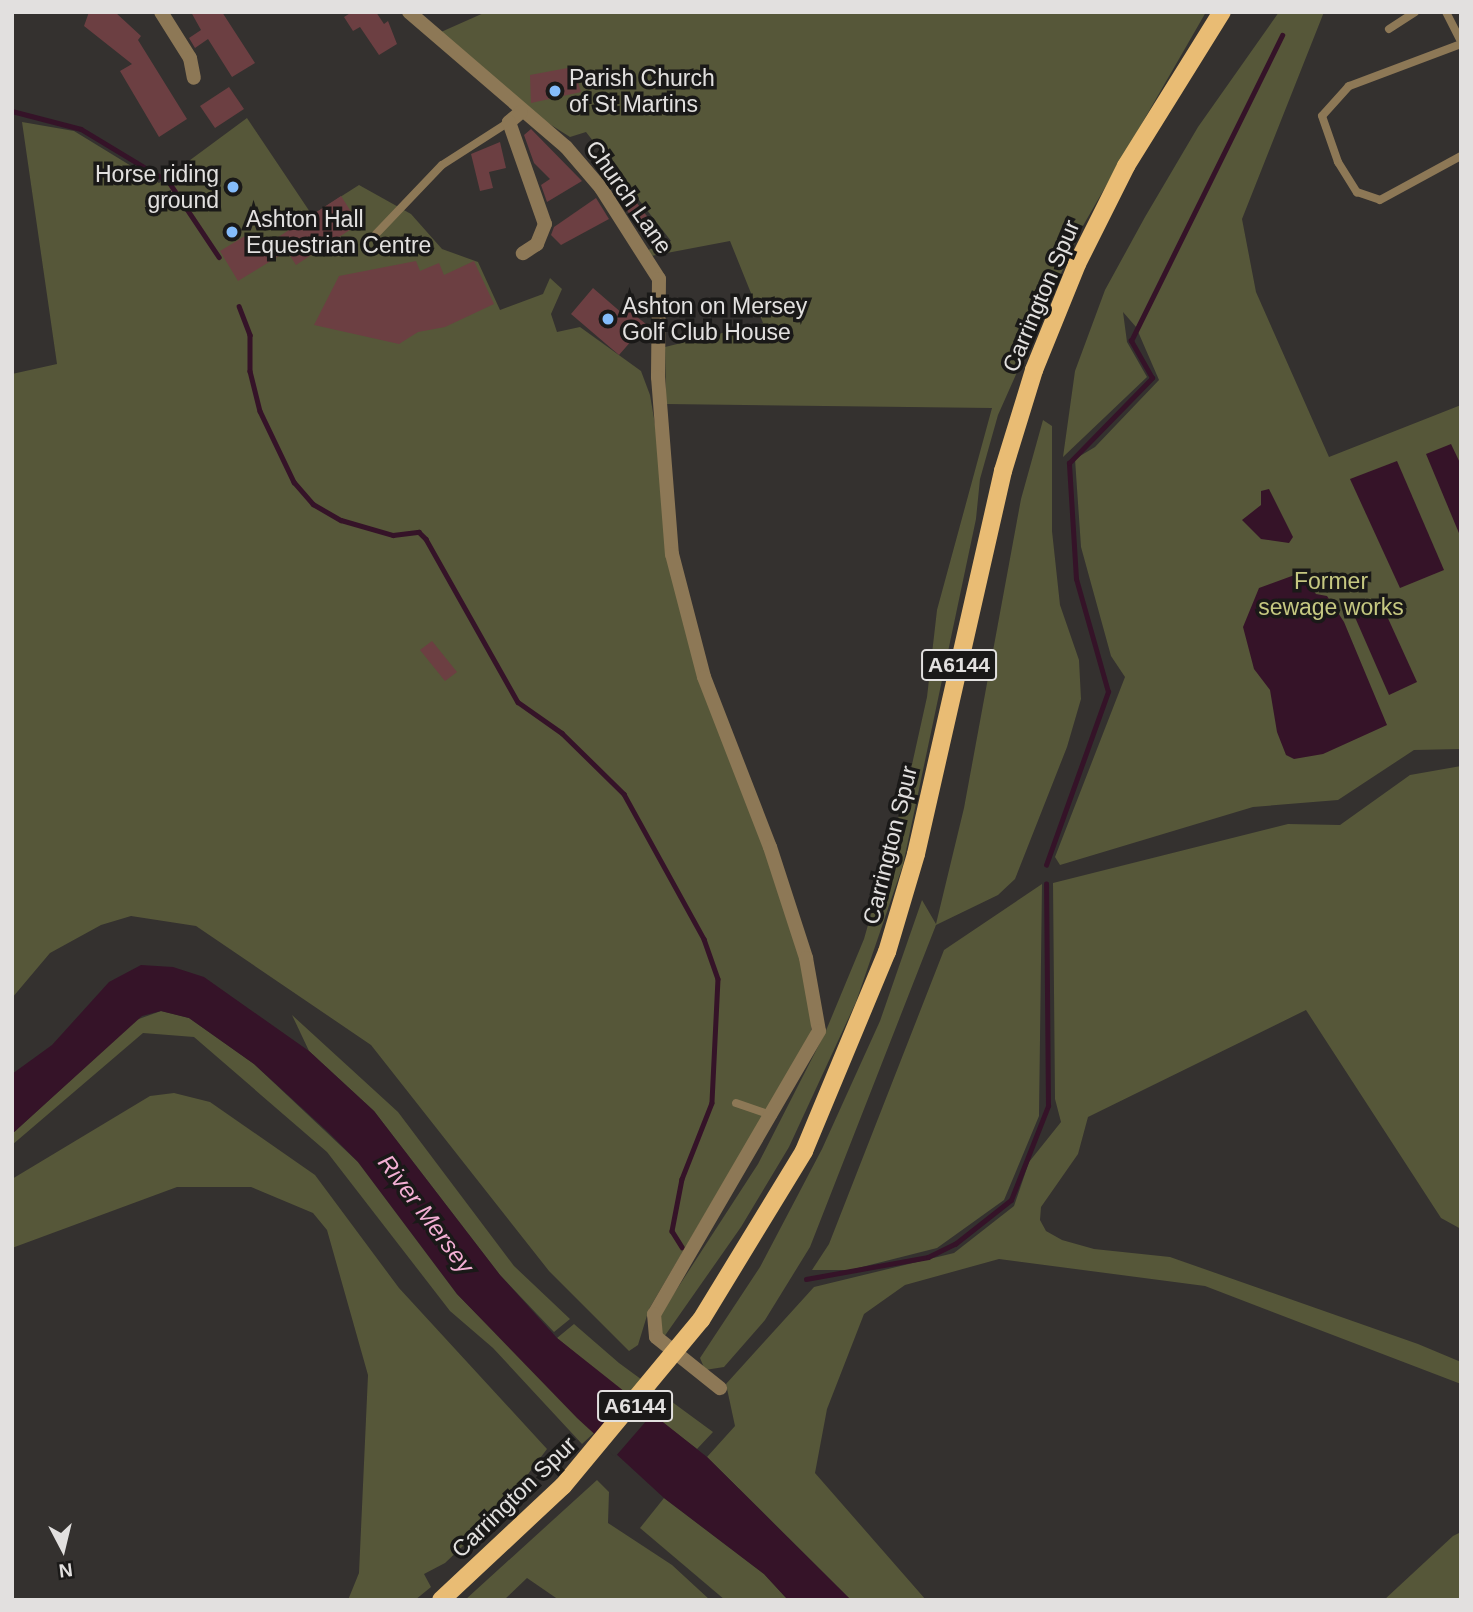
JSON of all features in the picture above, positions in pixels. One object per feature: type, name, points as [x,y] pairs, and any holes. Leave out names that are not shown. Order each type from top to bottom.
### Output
[{"type":"main road","name":"Carrington Spur","points":[[441,1600],[563,1486],[701,1320],[804,1151],[887,952],[916,855],[1003,471],[1034,370],[1077,264],[1126,166],[1222,12]]},
{"type":"street","points":[[162,12],[190,58],[194,78]]},
{"type":"street","name":"Church Lane","points":[[409,12],[585,168],[659,279],[660,395],[672,554],[690,633],[770,847],[817,1006],[816,1039],[653,1322],[653,1333],[666,1347],[720,1388]]},
{"type":"street","points":[[521,112],[509,122],[545,224],[537,244],[523,253]]},
{"type":"lane","points":[[1389,29],[1415,12]]},
{"type":"lane","points":[[1447,12],[1461,42],[1349,86],[1322,116],[1338,162],[1357,192],[1380,200],[1461,156]]},
{"type":"lane","points":[[376,234],[442,165],[509,122]]},
{"type":"lane","points":[[736,1103],[773,1116]]},
{"type":"green space","points":[[486,12],[1206,12],[1080,231],[998,415],[980,479],[976,519],[903,865],[856,1002],[789,1147],[741,1227],[664,1337],[658,1326],[662,1312],[758,1164],[825,1033],[864,939],[907,787],[927,697],[937,610],[992,408],[666,404],[665,347],[763,323],[730,241],[651,256],[648,250],[671,241],[586,132],[570,137],[526,109],[441,32]]},
{"type":"green space","name":"Former sewage works","points":[[1279,12],[1324,12],[1242,219],[1256,292],[1329,457],[1461,405],[1461,749],[1414,750],[1338,800],[1253,807],[1060,865],[1055,857],[1125,677],[1111,656],[1081,547],[1075,459],[1095,447],[1159,380],[1136,327],[1123,312],[1127,342],[1147,377],[1063,457],[1075,371],[1105,290],[1145,217],[1198,127]]},
{"type":"green space","points":[[247,118],[312,215],[359,185],[411,214],[442,249],[478,262],[500,310],[543,294],[550,278],[562,289],[551,314],[557,332],[580,327],[641,371],[650,395],[699,681],[764,847],[801,961],[811,1005],[811,1034],[649,1309],[638,1345],[629,1351],[549,1271],[371,1045],[196,926],[131,916],[101,925],[50,953],[12,998],[12,374],[57,364],[22,122],[74,131],[159,183]]},
{"type":"green space","points":[[1043,420],[1052,426],[1052,531],[1060,605],[1079,660],[1081,699],[1067,747],[1015,879],[998,895],[936,925],[810,1247],[765,1320],[724,1367],[705,1370],[700,1358],[760,1267],[822,1149],[880,1021],[922,900],[936,924],[964,808],[1021,499]]},
{"type":"green space","points":[[1461,766],[1461,1229],[1441,1218],[1306,1010],[1088,1117],[1078,1154],[1041,1207],[1040,1220],[1046,1231],[1062,1240],[1094,1249],[1170,1257],[1418,1344],[1461,1362],[1461,1384],[1205,1286],[999,1259],[905,1285],[864,1314],[827,1409],[815,1473],[926,1600],[851,1600],[707,1457],[735,1426],[726,1384],[814,1287],[954,1253],[1014,1206],[1029,1162],[1061,1122],[1055,1099],[1053,883],[1288,824],[1340,825],[1410,775]]},
{"type":"green space","points":[[1042,884],[1039,1116],[1004,1200],[937,1248],[850,1270],[812,1270],[829,1244],[944,950]]},
{"type":"green space","points":[[161,1011],[189,1018],[254,1064],[358,1162],[457,1294],[594,1433],[582,1444],[493,1348],[450,1311],[327,1152],[194,1037],[143,1033],[12,1145],[12,1134],[136,1020]]},
{"type":"green space","points":[[292,1015],[398,1112],[514,1266],[570,1319],[554,1332],[500,1275],[374,1111],[309,1051]]},
{"type":"green space","points":[[174,1093],[210,1102],[315,1175],[399,1288],[547,1449],[500,1511],[445,1563],[424,1574],[431,1587],[415,1600],[348,1600],[359,1573],[368,1375],[327,1230],[313,1213],[251,1187],[177,1187],[12,1248],[12,1179],[150,1096]]},
{"type":"green space","points":[[574,1324],[619,1363],[713,1432],[697,1449],[611,1383],[557,1338]]},
{"type":"green space","points":[[597,1480],[609,1492],[608,1523],[672,1565],[710,1600],[559,1600],[527,1578],[504,1600],[465,1600]]},
{"type":"green space","points":[[664,1498],[764,1574],[788,1600],[725,1600],[640,1528]]},
{"type":"green space","points":[[1461,1532],[1461,1600],[1384,1600],[1453,1536]]},
{"type":"water","points":[[1451,444],[1461,465],[1461,538],[1426,454]]},
{"type":"water","points":[[1397,461],[1444,570],[1400,588],[1350,479]]},
{"type":"water","points":[[1269,489],[1293,537],[1289,543],[1261,539],[1242,520],[1261,505],[1261,491]]},
{"type":"water","points":[[1300,573],[1316,594],[1327,596],[1344,622],[1387,725],[1323,754],[1294,759],[1286,755],[1277,732],[1270,690],[1254,669],[1243,627],[1259,588]]},
{"type":"water","points":[[1381,603],[1417,682],[1389,695],[1354,615]]},
{"type":"water","name":"River Mersey","points":[[141,965],[173,967],[204,977],[309,1051],[374,1111],[500,1275],[557,1338],[707,1457],[851,1600],[788,1600],[764,1574],[664,1498],[577,1418],[457,1294],[358,1162],[254,1064],[189,1018],[161,1011],[142,1016],[12,1134],[12,1074],[52,1045],[109,982]]},
{"type":"pier","points":[[628,1392],[654,1412],[615,1457],[593,1436]]},
{"type":"building","points":[[89,12],[115,12],[141,36],[138,40],[187,119],[159,137],[120,71],[132,64],[84,26]]},
{"type":"building","points":[[191,12],[222,12],[255,63],[232,77],[208,39],[195,48],[189,38],[201,30]]},
{"type":"building","points":[[352,12],[376,12],[384,24],[388,21],[397,44],[379,55],[360,27],[353,31],[344,17]]},
{"type":"building","name":"Parish Church of St Martins","points":[[573,67],[581,92],[531,103],[530,75]]},
{"type":"building","points":[[229,87],[244,109],[215,128],[200,106]]},
{"type":"building","points":[[531,129],[582,181],[547,202],[541,185],[550,179],[534,163],[524,135]]},
{"type":"building","points":[[500,142],[506,168],[489,172],[493,188],[480,191],[471,154]]},
{"type":"building","points":[[620,181],[663,237],[650,246],[612,187]]},
{"type":"building","points":[[341,196],[359,224],[296,265],[287,251],[238,281],[220,251],[250,233],[260,249]]},
{"type":"building","points":[[596,198],[609,219],[561,245],[551,235],[554,227]]},
{"type":"building","points":[[416,261],[420,271],[439,263],[444,275],[474,261],[494,304],[445,327],[418,332],[399,344],[314,325],[339,276]]},
{"type":"building","name":"Ashton on Mersey Golf Club House","points":[[593,288],[623,314],[627,309],[646,324],[619,355],[571,314]]},
{"type":"building","points":[[432,641],[457,672],[445,681],[420,650]]},
{"type":"waterway","points":[[1046,865],[1108,692],[1076,579],[1069,463],[1152,378],[1131,341],[1282,35]]},
{"type":"waterway","points":[[12,111],[81,129],[169,182],[219,257]]},
{"type":"waterway","points":[[239,306],[250,335],[250,371],[260,411],[294,482],[313,504],[341,520],[393,535],[419,532],[426,539],[518,702],[562,733],[624,794],[704,939],[718,979],[712,1103],[682,1179],[672,1231],[682,1247]]},
{"type":"waterway","points":[[806,1279],[928,1257],[955,1244],[1011,1200],[1048,1106],[1046,884]]},
{"type":"place","name":"Parish Church of St Martins","points":[[555,91]]},
{"type":"place","name":"Horse riding ground","points":[[233,187]]},
{"type":"place","name":"Ashton Hall Equestrian Centre","points":[[232,232]]},
{"type":"place","name":"Ashton on Mersey Golf Club House","points":[[608,319]]}]
